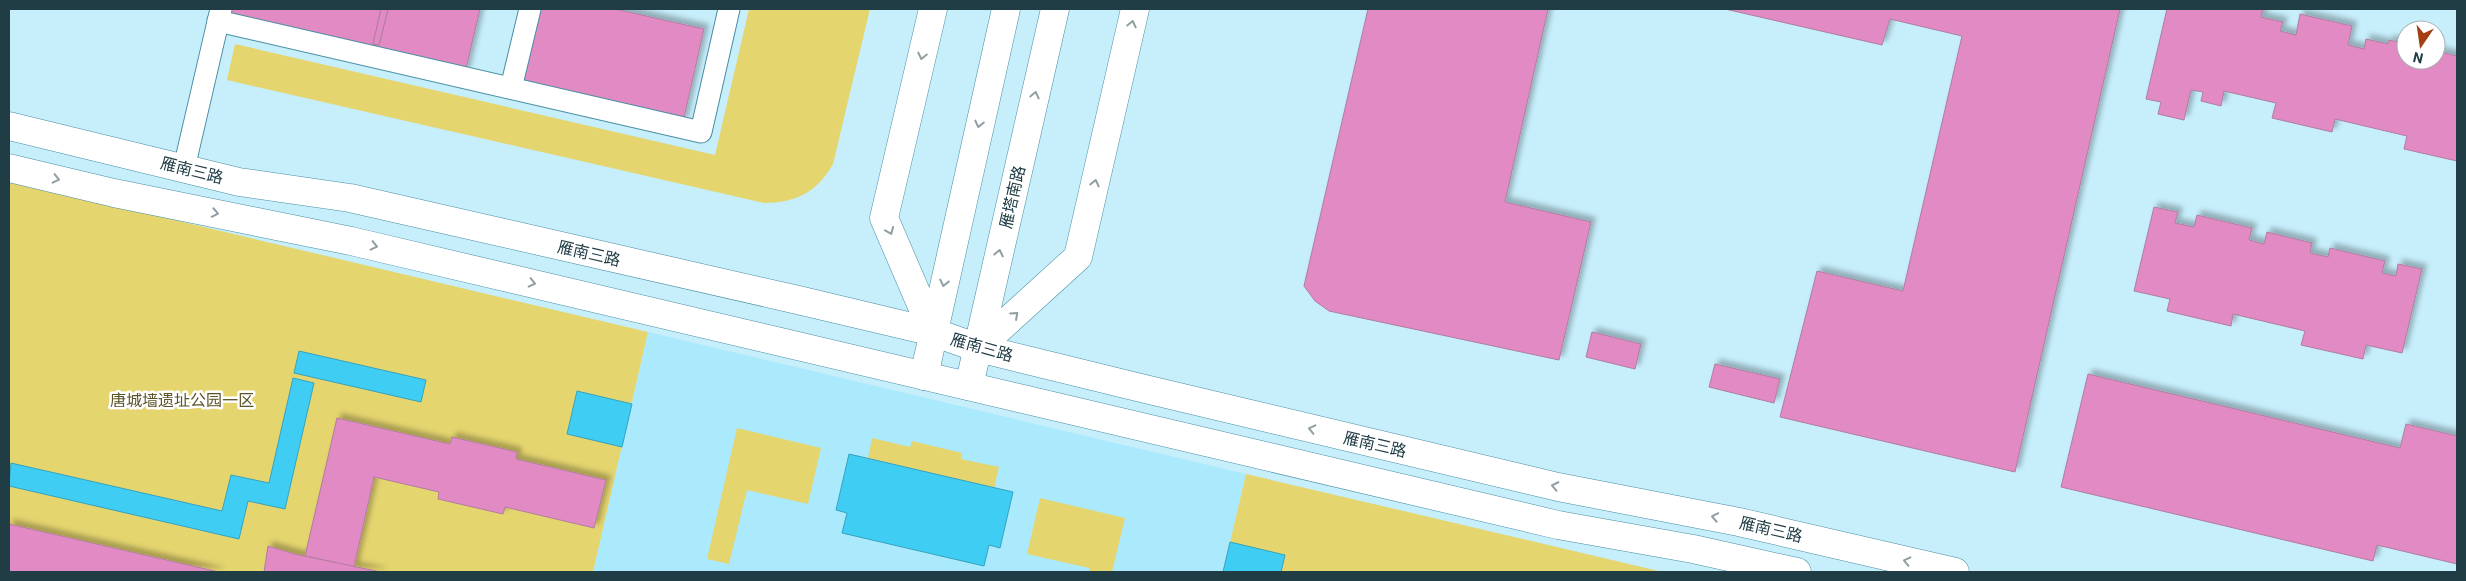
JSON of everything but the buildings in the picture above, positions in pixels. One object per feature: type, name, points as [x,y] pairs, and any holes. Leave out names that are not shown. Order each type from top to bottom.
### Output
[{"type":"street","points":[[933,9],[884,218],[933,332]]},
{"type":"street","points":[[924,376],[1006,9]]},
{"type":"street","name":"雁塔南路","points":[[970,386],[1055,9]]},
{"type":"street","points":[[978,348],[1078,258],[1135,9]]},
{"type":"street","name":"雁南三路","points":[[9,126],[239,182],[350,198],[933,332],[978,348],[1558,487],[1739,522],[1955,572]]},
{"type":"street","points":[[9,168],[114,193],[350,241],[1558,525],[1693,549],[1797,572]]},
{"type":"lane","points":[[511,88],[530,9]]},
{"type":"lane","points":[[184,168],[219,15],[511,88],[701,132],[729,9]]},
{"type":"shaded area","points":[[648,332],[1246,474],[1223,572],[593,572]]},
{"type":"green space","points":[[749,9],[870,9],[833,164],[827,174],[813,189],[786,201],[764,203],[227,80],[235,44],[715,155]]},
{"type":"green space","name":"唐城墙遗址公园一区","points":[[9,181],[648,332],[593,572],[9,572]]},
{"type":"green space","points":[[737,428],[821,448],[808,504],[747,490],[729,564],[707,559]]},
{"type":"green space","points":[[872,438],[910,447],[912,441],[962,453],[961,459],[999,467],[994,488],[868,458]]},
{"type":"green space","points":[[1246,474],[1663,572],[1223,572]]},
{"type":"green space","points":[[1040,498],[1125,518],[1112,572],[1089,572],[1089,568],[1027,554]]},
{"type":"water","points":[[299,351],[426,380],[421,402],[294,373]]},
{"type":"water","points":[[293,378],[314,383],[285,509],[248,501],[239,539],[9,486],[11,463],[222,511],[231,475],[269,483]]},
{"type":"water","points":[[577,391],[632,404],[622,447],[567,434]]},
{"type":"water","points":[[849,454],[1013,492],[1000,548],[989,545],[984,566],[842,533],[847,513],[836,510]]},
{"type":"water","points":[[1230,542],[1285,555],[1281,572],[1223,572]]}]
